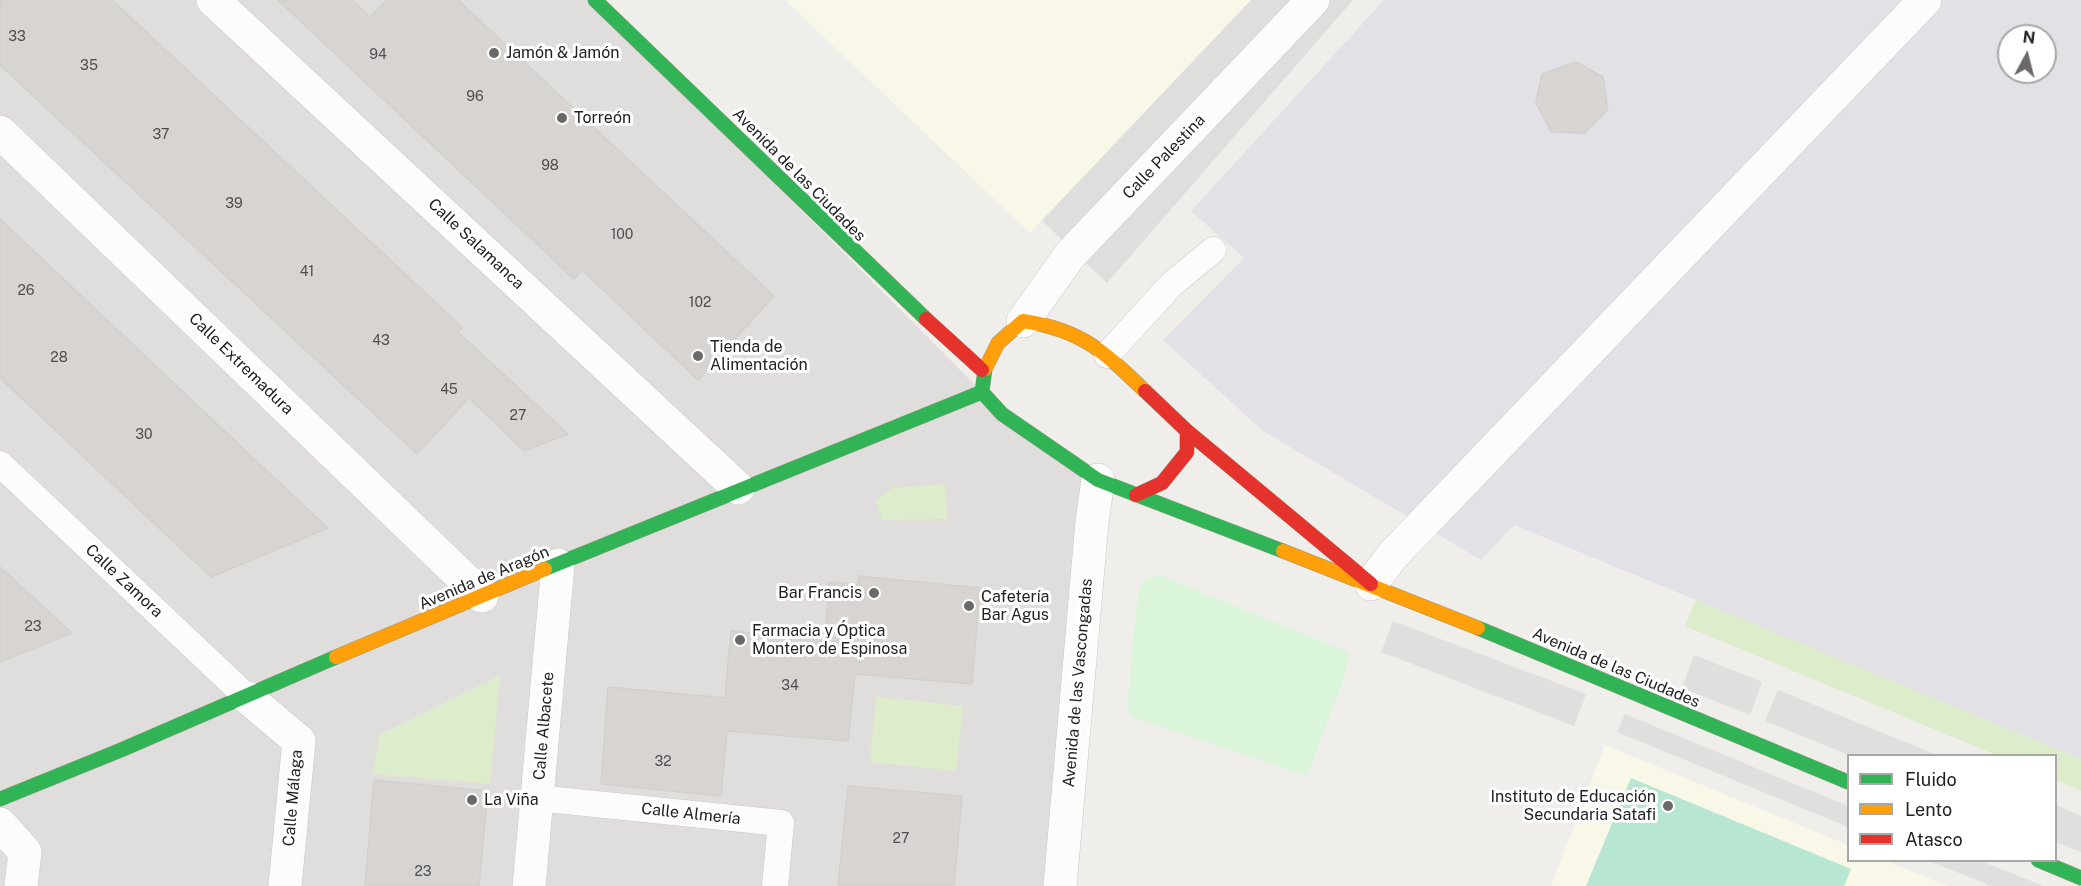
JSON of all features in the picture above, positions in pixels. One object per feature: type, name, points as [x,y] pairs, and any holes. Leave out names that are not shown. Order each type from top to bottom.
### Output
[{"type":"street","name":"Calle Salamanca","points":[[213,0],[738,488]]},
{"type":"street","name":"Avenida de las Ciudades","points":[[594,0],[683,83],[881,279],[982,370]]},
{"type":"street","name":"Calle Palestina","points":[[1023,321],[1070,255],[1313,0]]},
{"type":"street","points":[[1371,584],[1393,555],[1925,0]]},
{"type":"street","name":"Calle Extremadura","points":[[0,132],[482,596]]},
{"type":"street","name":"Avenida de las Ciudades","points":[[1023,321],[1050,325],[1076,334],[1107,355],[1187,431],[1371,584]]},
{"type":"street","points":[[982,392],[982,370],[999,340],[1023,321]]},
{"type":"street","name":"Avenida de Aragón","points":[[0,799],[248,698],[738,488],[982,392]]},
{"type":"street","name":"Avenida de las Ciudades","points":[[982,392],[1002,414],[1098,480],[1371,584],[1847,782]]},
{"type":"street","points":[[1136,495],[1162,483],[1181,460],[1187,452],[1187,431]]},
{"type":"street","name":"Avenida de las Vascongadas","points":[[1060,886],[1092,522],[1098,480]]},
{"type":"street","name":"Calle Albacete","points":[[529,886],[558,565]]},
{"type":"street","name":"Calle Málaga","points":[[248,698],[299,741],[285,886]]},
{"type":"street","points":[[0,824],[25,852],[21,886]]},
{"type":"street","points":[[2041,862],[2081,878]]},
{"type":"lane","points":[[1107,355],[1172,284],[1213,250]]},
{"type":"lane","name":"Calle Zamora","points":[[0,464],[248,698]]},
{"type":"lane","name":"Calle Almería","points":[[537,798],[781,823],[775,886]]},
{"type":"shaded area","points":[[0,0],[592,0],[982,392],[1098,480],[1060,886],[0,886]]},
{"type":"shaded area","points":[[785,0],[1251,0],[1030,233]]},
{"type":"shaded area","points":[[813,0],[1353,0],[1107,283]]},
{"type":"shaded area","points":[[1384,0],[2081,0],[2081,759],[1514,525],[1481,560],[1263,431],[1163,340],[1244,258],[1191,211]]},
{"type":"shaded area","points":[[840,487],[849,511],[732,556],[723,532]]},
{"type":"shaded area","points":[[704,540],[714,563],[616,602],[607,577]]},
{"type":"shaded area","points":[[1393,621],[1586,694],[1574,726],[1381,652]]},
{"type":"shaded area","points":[[489,626],[502,657],[427,689],[414,657]]},
{"type":"shaded area","points":[[1694,655],[1762,682],[1750,715],[1682,688]]},
{"type":"shaded area","points":[[1778,690],[1935,754],[1847,754],[1765,721]]},
{"type":"shaded area","points":[[1625,714],[1847,806],[1847,827],[1617,732]]},
{"type":"shaded area","name":"Instituto de Educación Secundaria Satafi","points":[[1605,745],[1847,845],[1847,862],[1888,862],[1948,886],[1551,886]]},
{"type":"shaded area","points":[[2057,805],[2081,816],[2081,852],[2057,842]]},
{"type":"shaded area","points":[[1931,862],[1983,862],[2043,886],[1991,886]]},
{"type":"green space","points":[[945,484],[947,519],[882,520],[876,501],[892,488]]},
{"type":"green space","points":[[1162,576],[1350,653],[1345,675],[1307,776],[1133,717],[1127,709],[1138,593],[1146,578]]},
{"type":"green space","points":[[1696,599],[2081,759],[2081,791],[2057,780],[2057,754],[1994,754],[1685,626]]},
{"type":"green space","points":[[500,675],[490,784],[373,774],[379,735]]},
{"type":"green space","points":[[876,697],[963,706],[956,771],[870,762]]},
{"type":"green space","points":[[1631,778],[1851,869],[1844,886],[1586,886]]},
{"type":"building","points":[[0,0],[112,0],[462,327],[458,332],[568,434],[524,451],[469,398],[417,454],[0,65]]},
{"type":"building","points":[[278,0],[352,0],[370,17],[387,0],[458,0],[774,296],[698,380],[582,270],[574,279]]},
{"type":"building","points":[[1576,62],[1603,77],[1608,109],[1585,133],[1551,132],[1536,103],[1542,74]]},
{"type":"building","points":[[0,219],[328,528],[211,577],[0,378]]},
{"type":"building","points":[[0,567],[72,633],[0,662]]},
{"type":"building","points":[[859,576],[980,588],[972,684],[855,674],[848,741],[727,731],[721,796],[601,784],[608,687],[725,698],[731,631],[825,639],[829,582],[858,585]]},
{"type":"building","points":[[374,780],[488,791],[479,886],[365,886]]},
{"type":"building","points":[[848,786],[962,796],[954,886],[838,886]]},
{"type":"traffic: fast","points":[[595,0],[926,319]]},
{"type":"traffic: fast","points":[[985,369],[982,392],[1002,414],[1098,480],[1283,551]]},
{"type":"traffic: fast","points":[[545,569],[982,392]]},
{"type":"traffic: fast","points":[[1478,628],[1847,782]]},
{"type":"traffic: fast","points":[[0,799],[121,750],[336,657]]},
{"type":"traffic: fast","points":[[2043,862],[2081,878]]},
{"type":"traffic: slow","points":[[985,369],[998,343],[1023,321],[1061,330],[1090,344],[1117,364],[1145,391]]},
{"type":"traffic: slow","points":[[1283,551],[1478,628]]},
{"type":"traffic: slow","points":[[336,657],[545,569]]},
{"type":"traffic: jam","points":[[926,319],[982,370]]},
{"type":"traffic: jam","points":[[1145,391],[1187,431],[1371,584]]},
{"type":"traffic: jam","points":[[1136,495],[1162,483],[1187,452],[1187,431]]},
{"type":"place","name":"Jamón & Jamón","points":[[494,53]]},
{"type":"place","name":"Torreón","points":[[562,118]]},
{"type":"place","name":"Tienda de Alimentación","points":[[698,356]]},
{"type":"place","name":"Bar Francis","points":[[874,593]]},
{"type":"place","name":"Cafetería Bar Agus","points":[[969,606]]},
{"type":"place","name":"Farmacia y Óptica Montero de Espinosa","points":[[740,640]]},
{"type":"place","name":"La Viña","points":[[472,800]]},
{"type":"place","name":"Instituto de Educación Secundaria Satafi","points":[[1668,806]]}]
